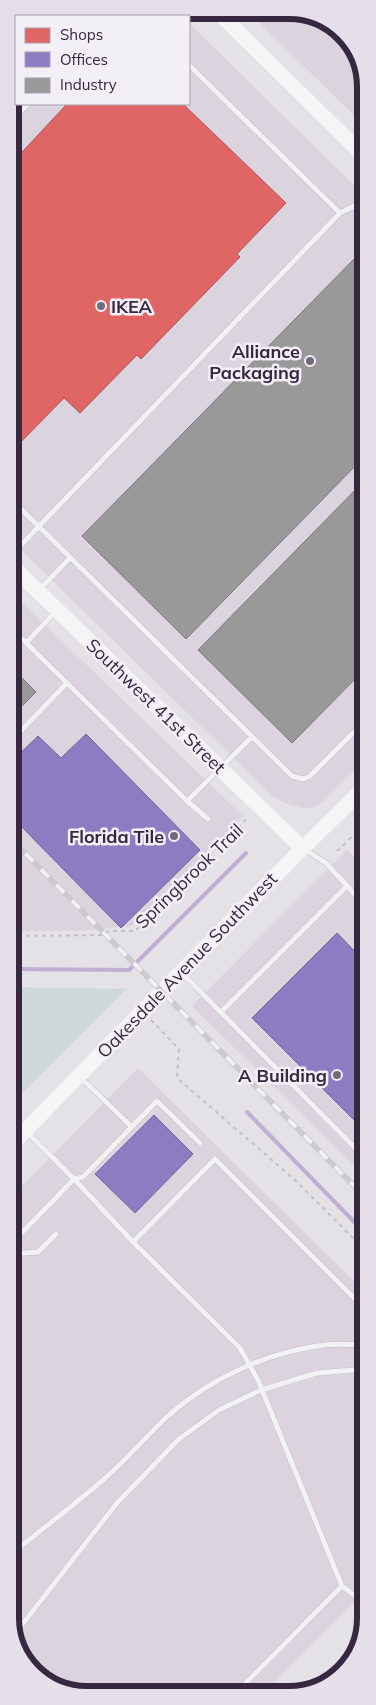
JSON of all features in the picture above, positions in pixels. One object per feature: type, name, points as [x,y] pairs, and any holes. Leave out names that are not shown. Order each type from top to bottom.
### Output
[{"type":"main road","points":[[224,19],[357,149]]},
{"type":"main road","name":"Southwest 41st Street","points":[[19,573],[302,848]]},
{"type":"main road","name":"Oakesdale Avenue Southwest","points":[[19,1137],[302,848],[357,795]]},
{"type":"lane","points":[[190,66],[340,213]]},
{"type":"lane","points":[[19,547],[340,213],[357,203]]},
{"type":"lane","points":[[354,206],[357,209]]},
{"type":"lane","points":[[19,507],[292,776],[303,779],[310,776],[357,729]]},
{"type":"lane","points":[[38,591],[70,558]]},
{"type":"lane","points":[[26,642],[57,610]]},
{"type":"lane","points":[[19,635],[187,801],[208,819]]},
{"type":"lane","points":[[19,733],[67,683]]},
{"type":"lane","points":[[187,801],[252,737]]},
{"type":"lane","points":[[302,848],[326,863],[357,896]]},
{"type":"lane","points":[[221,1012],[348,886]]},
{"type":"lane","points":[[181,972],[357,1150]]},
{"type":"lane","points":[[79,1076],[132,1127]]},
{"type":"lane","points":[[19,1235],[74,1179],[83,1177],[157,1101],[200,1142]]},
{"type":"lane","points":[[25,1131],[240,1348],[261,1390],[342,1586],[354,1596],[357,1593]]},
{"type":"lane","points":[[133,1242],[215,1159],[357,1301]]},
{"type":"lane","points":[[19,1253],[38,1252],[56,1234]]},
{"type":"lane","points":[[19,1548],[104,1479],[170,1414],[194,1395],[250,1365],[280,1355],[325,1344],[357,1345]]},
{"type":"lane","points":[[19,1628],[117,1503],[176,1442],[219,1410],[261,1390],[316,1373],[357,1370]]},
{"type":"lane","points":[[243,1686],[342,1586]]},
{"type":"path","name":"Springbrook Trail","points":[[19,936],[102,935],[109,931],[134,932],[247,818]]},
{"type":"path","points":[[337,851],[357,832]]},
{"type":"path","points":[[142,1012],[179,1049],[177,1078],[295,1180],[357,1242]]},
{"type":"shaded area","points":[[255,19],[303,20],[311,22],[331,33],[346,49],[355,69],[357,78],[357,118]]},
{"type":"shaded area","points":[[190,24],[357,188],[357,768],[323,802],[312,808],[302,808],[285,803],[272,796],[19,548],[19,105],[190,105]]},
{"type":"shaded area","points":[[19,600],[243,816],[132,926],[79,931],[19,931]]},
{"type":"shaded area","points":[[347,850],[357,859],[357,1169],[192,1006]]},
{"type":"shaded area","points":[[19,987],[126,989],[19,1096]]},
{"type":"shaded area","points":[[138,1068],[357,1284],[357,1599],[271,1686],[73,1685],[49,1675],[33,1660],[26,1648],[19,1627],[19,1189]]},
{"type":"building: Shops","name":"IKEA","points":[[66,105],[184,105],[286,203],[237,254],[240,257],[141,359],[137,355],[80,413],[64,398],[19,444],[19,155]]},
{"type":"building: Offices","points":[[86,734],[200,850],[121,928],[19,824],[19,754],[38,736],[61,758]]},
{"type":"building: Offices","name":"A Building","points":[[337,933],[357,954],[357,1123],[252,1018]]},
{"type":"building: Offices","points":[[154,1115],[193,1154],[135,1213],[95,1174]]},
{"type":"building: Industry","name":"Alliance Packaging","points":[[357,256],[357,464],[186,639],[82,536]]},
{"type":"building: Industry","points":[[357,488],[357,677],[292,743],[198,650]]},
{"type":"building: Industry","points":[[19,675],[36,692],[19,709]]},
{"type":"waterway","points":[[19,969],[129,970],[246,853]]},
{"type":"waterway","points":[[247,1112],[357,1225]]},
{"type":"railway","points":[[19,847],[357,1189]]},
{"type":"place","name":"IKEA","points":[[101,306]]},
{"type":"place","name":"Alliance Packaging","points":[[310,361]]},
{"type":"place","name":"Florida Tile","points":[[174,836]]},
{"type":"place","name":"A Building","points":[[337,1075]]}]
